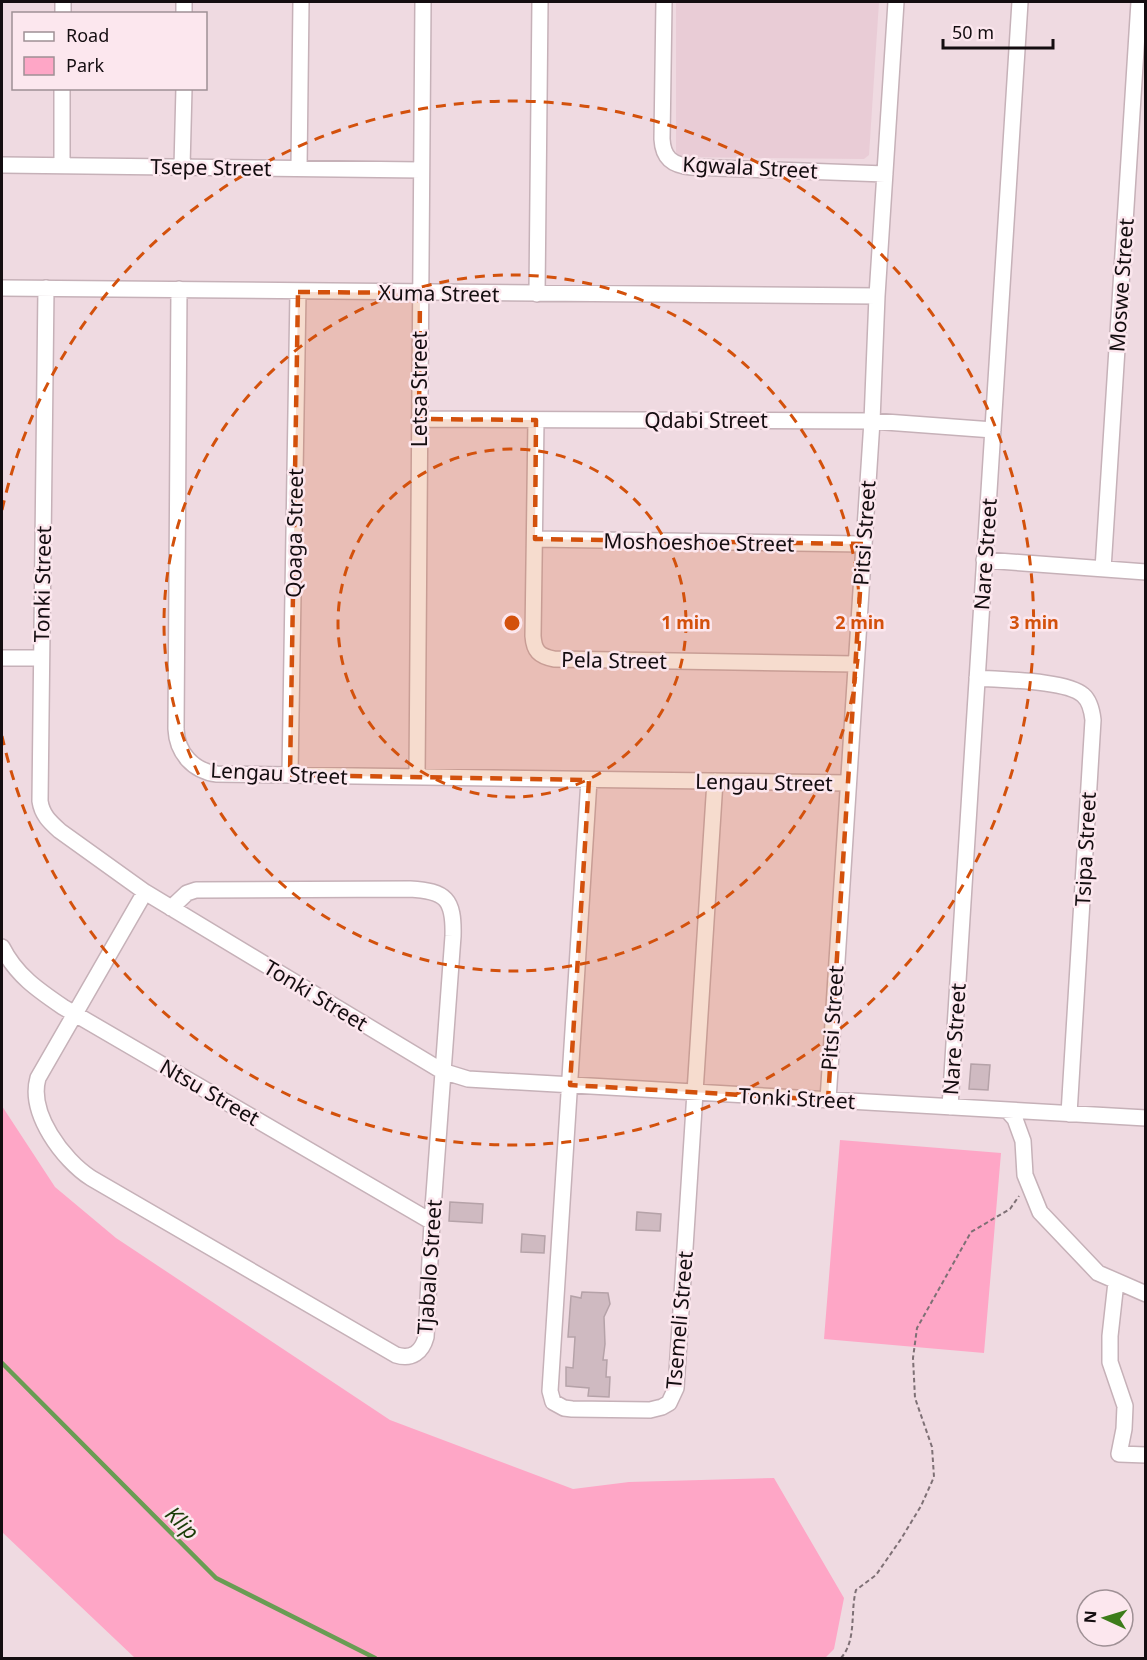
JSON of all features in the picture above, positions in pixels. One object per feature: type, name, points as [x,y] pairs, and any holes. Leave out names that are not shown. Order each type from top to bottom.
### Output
[{"type":"street","points":[[299,168],[301,2]]},
{"type":"street","name":"Letsa Street","points":[[417,777],[423,2]]},
{"type":"street","points":[[537,294],[540,2]]},
{"type":"street","name":"Kgwala Street","points":[[663,2],[662,148],[669,160],[675,164],[691,167],[885,174]]},
{"type":"street","name":"Pitsi Street","points":[[828,1100],[872,421],[877,296],[896,2]]},
{"type":"street","name":"Nare Street","points":[[950,1107],[1020,2]]},
{"type":"street","name":"Moswe Street","points":[[1103,569],[1139,2]]},
{"type":"street","points":[[62,90],[62,166]]},
{"type":"street","points":[[182,167],[184,90]]},
{"type":"street","name":"Tsepe Street","points":[[2,165],[421,170]]},
{"type":"street","name":"Xuma Street","points":[[2,288],[877,296]]},
{"type":"street","name":"Tonki Street","points":[[46,288],[40,801],[44,814],[60,831],[171,908],[442,1071],[468,1079],[1146,1118]]},
{"type":"street","name":"Lengau Street","points":[[179,289],[177,741],[186,759],[207,772],[847,783]]},
{"type":"street","name":"Qoaga Street","points":[[290,775],[298,292]]},
{"type":"street","name":"Qdabi Street","points":[[419,419],[872,421],[993,430]]},
{"type":"street","name":"Pela Street","points":[[536,420],[534,645],[538,654],[554,659],[855,664]]},
{"type":"street","name":"Moshoeshoe Street","points":[[535,539],[863,544]]},
{"type":"street","points":[[984,560],[1146,572]]},
{"type":"street","points":[[2,658],[41,658]]},
{"type":"street","name":"Tsipa Street","points":[[977,678],[1068,687],[1083,695],[1092,709],[1069,1114]]},
{"type":"street","name":"Tsemeli Street","points":[[589,780],[550,1391],[553,1402],[568,1409],[654,1410],[665,1406],[673,1397],[716,782]]},
{"type":"street","name":"Tjabalo Street","points":[[145,892],[41,1071],[36,1085],[36,1098],[45,1122],[60,1149],[71,1162],[91,1178],[400,1356],[408,1357],[419,1352],[426,1337],[453,925],[448,902],[432,891],[410,889],[196,890],[187,893],[171,908]]},
{"type":"street","name":"Ntsu Street","points":[[2,947],[23,978],[41,992],[432,1222]]},
{"type":"street","points":[[1007,1110],[1015,1119],[1023,1141],[1025,1175],[1040,1212],[1098,1273],[1146,1294]]},
{"type":"street","points":[[1116,1282],[1110,1336],[1110,1362],[1125,1406],[1124,1429],[1119,1454],[1146,1455]]},
{"type":"path","points":[[841,1659],[847,1651],[852,1629],[856,1590],[876,1575],[902,1539],[934,1477],[932,1447],[915,1398],[913,1358],[917,1328],[970,1232],[1010,1209],[1029,1184]]},
{"type":"highlighted area","points":[[298,292],[420,293],[419,419],[536,420],[535,539],[863,544],[828,1100],[570,1085],[589,780],[290,775]]},
{"type":"shaded area","points":[[676,2],[879,2],[869,155],[864,159],[676,157]]},
{"type":"green space","points":[[2,1106],[55,1187],[116,1238],[390,1420],[573,1489],[629,1482],[774,1478],[844,1598],[834,1649],[825,1658],[135,1658],[2,1532]]},
{"type":"green space","points":[[840,1140],[1001,1153],[984,1353],[824,1339]]},
{"type":"building","points":[[971,1064],[990,1065],[988,1090],[969,1089]]},
{"type":"building","points":[[450,1202],[483,1204],[482,1223],[449,1221]]},
{"type":"building","points":[[637,1212],[661,1214],[660,1231],[636,1230]]},
{"type":"building","points":[[522,1234],[545,1236],[544,1253],[521,1252]]},
{"type":"building","points":[[582,1292],[608,1293],[610,1304],[604,1317],[603,1360],[607,1360],[606,1377],[610,1377],[609,1397],[588,1396],[589,1388],[566,1386],[566,1367],[573,1368],[575,1337],[568,1337],[571,1296],[581,1298]]},
{"type":"waterway","name":"Klip","points":[[2,1363],[216,1578],[375,1658]]}]
